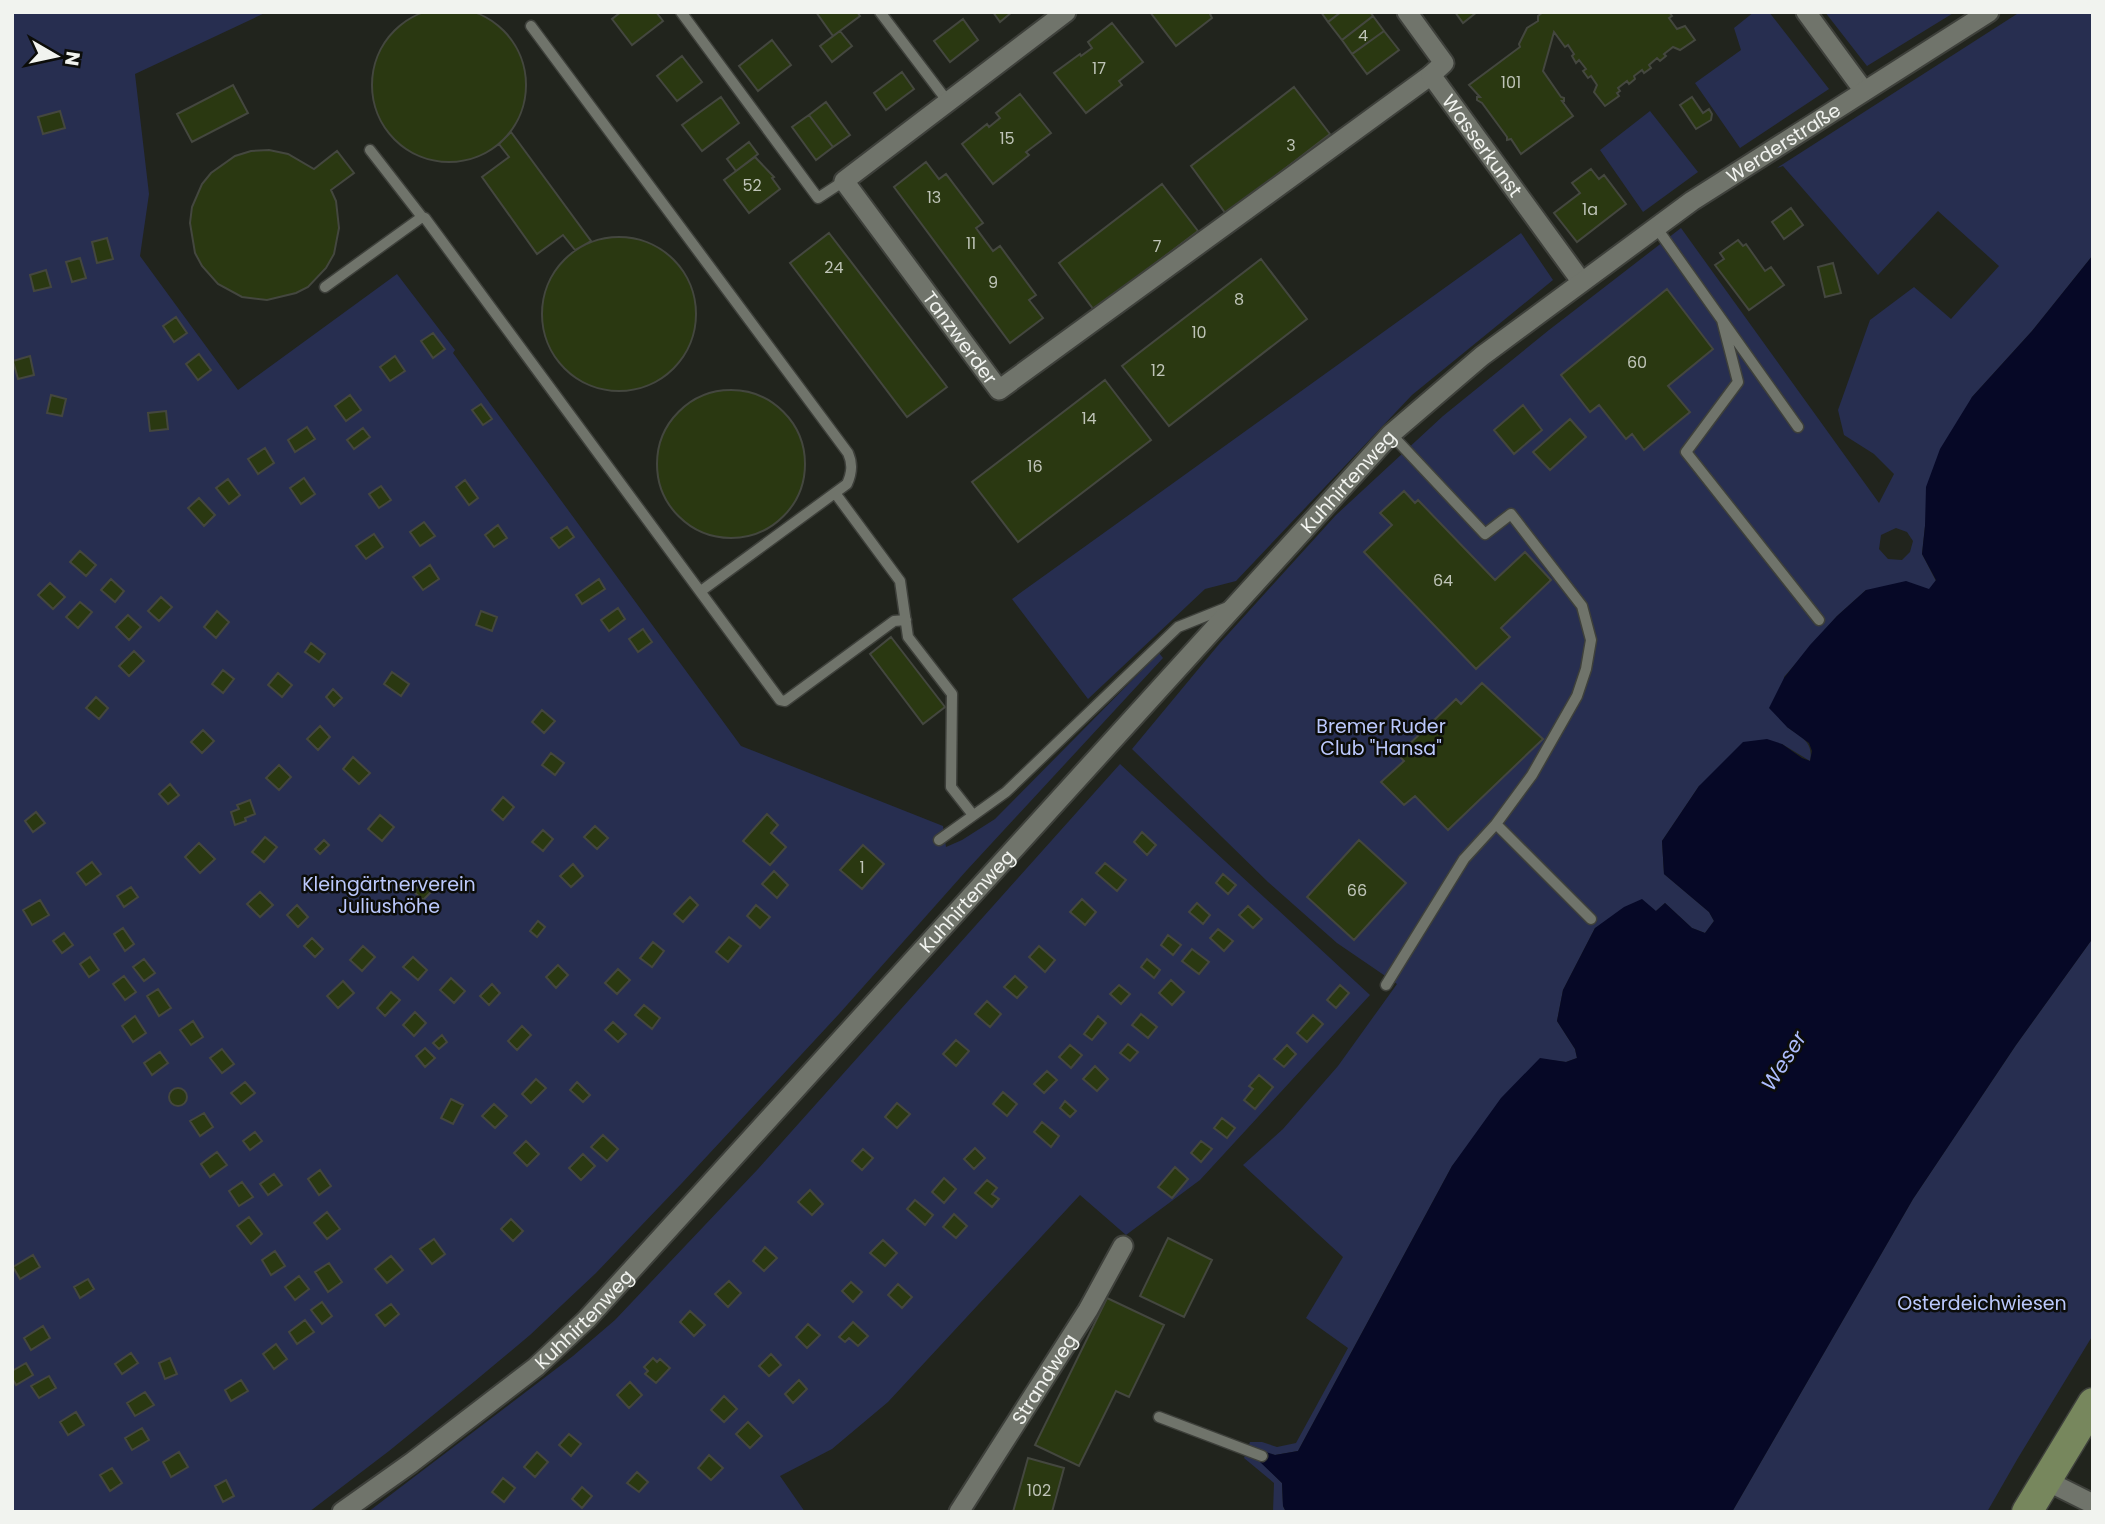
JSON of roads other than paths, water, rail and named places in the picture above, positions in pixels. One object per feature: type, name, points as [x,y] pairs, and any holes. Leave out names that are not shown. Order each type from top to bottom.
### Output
[{"type":"main road","points":[[2027,1512],[2093,1403]]},
{"type":"street","points":[[844,181],[1066,12]]},
{"type":"street","name":"Wasserkunst","points":[[1407,12],[1444,63],[1431,75],[1581,281]]},
{"type":"street","points":[[1806,12],[1864,91]]},
{"type":"street","name":"Werderstraße","points":[[1581,281],[1692,201],[1989,12]]},
{"type":"street","name":"Tanzwerder","points":[[844,181],[999,390],[1431,75]]},
{"type":"street","name":"Kuhhirtenweg","points":[[342,1512],[536,1367],[587,1319],[1391,434],[1482,356],[1581,281]]},
{"type":"street","name":"Strandweg","points":[[959,1512],[1088,1310],[1124,1246]]},
{"type":"street","points":[[2047,1481],[2093,1504]]},
{"type":"lane","points":[[681,12],[818,198],[844,181]]},
{"type":"lane","points":[[880,12],[948,102]]},
{"type":"lane","points":[[531,26],[852,461],[847,484],[701,591]]},
{"type":"lane","points":[[370,150],[422,218],[425,218],[780,699],[785,701],[894,621],[906,620]]},
{"type":"lane","points":[[325,287],[422,218]]},
{"type":"lane","points":[[1656,226],[1798,427]]},
{"type":"lane","points":[[1722,320],[1738,382],[1686,452],[1819,620]]},
{"type":"lane","points":[[1386,985],[1464,859],[1496,824],[1532,775],[1577,696],[1586,669],[1591,640],[1582,606],[1511,514],[1485,534],[1391,434]]},
{"type":"lane","points":[[835,493],[901,581],[908,637],[952,694],[951,787],[973,815]]},
{"type":"lane","points":[[939,840],[1006,792],[1178,627],[1234,605]]},
{"type":"lane","points":[[1496,824],[1591,919]]},
{"type":"lane","points":[[1159,1417],[1262,1456]]},
{"type":"water","name":"Weser","points":[[2093,255],[2093,938],[2016,1045],[1913,1199],[1732,1512],[1286,1512],[1283,1506],[1282,1483],[1259,1461],[1263,1451],[1275,1455],[1298,1451],[1452,1166],[1501,1098],[1540,1058],[1566,1062],[1577,1058],[1575,1049],[1557,1021],[1563,990],[1595,928],[1624,907],[1642,899],[1656,911],[1665,903],[1692,928],[1705,933],[1714,921],[1709,912],[1664,874],[1662,841],[1699,786],[1743,742],[1767,739],[1782,744],[1810,761],[1812,751],[1809,743],[1787,727],[1769,708],[1784,678],[1837,616],[1866,590],[1906,581],[1929,589],[1936,580],[1922,554],[1926,487],[1940,449],[1972,397],[2032,331]]},
{"type":"park label","name":"Bremer Ruder Club \"Hansa\"","points":[[1381,737]]},
{"type":"park label","name":"Kleingärtnerverein Juliushöhe","points":[[389,895]]},
{"type":"park label","name":"Osterdeichwiesen","points":[[1982,1303]]}]
